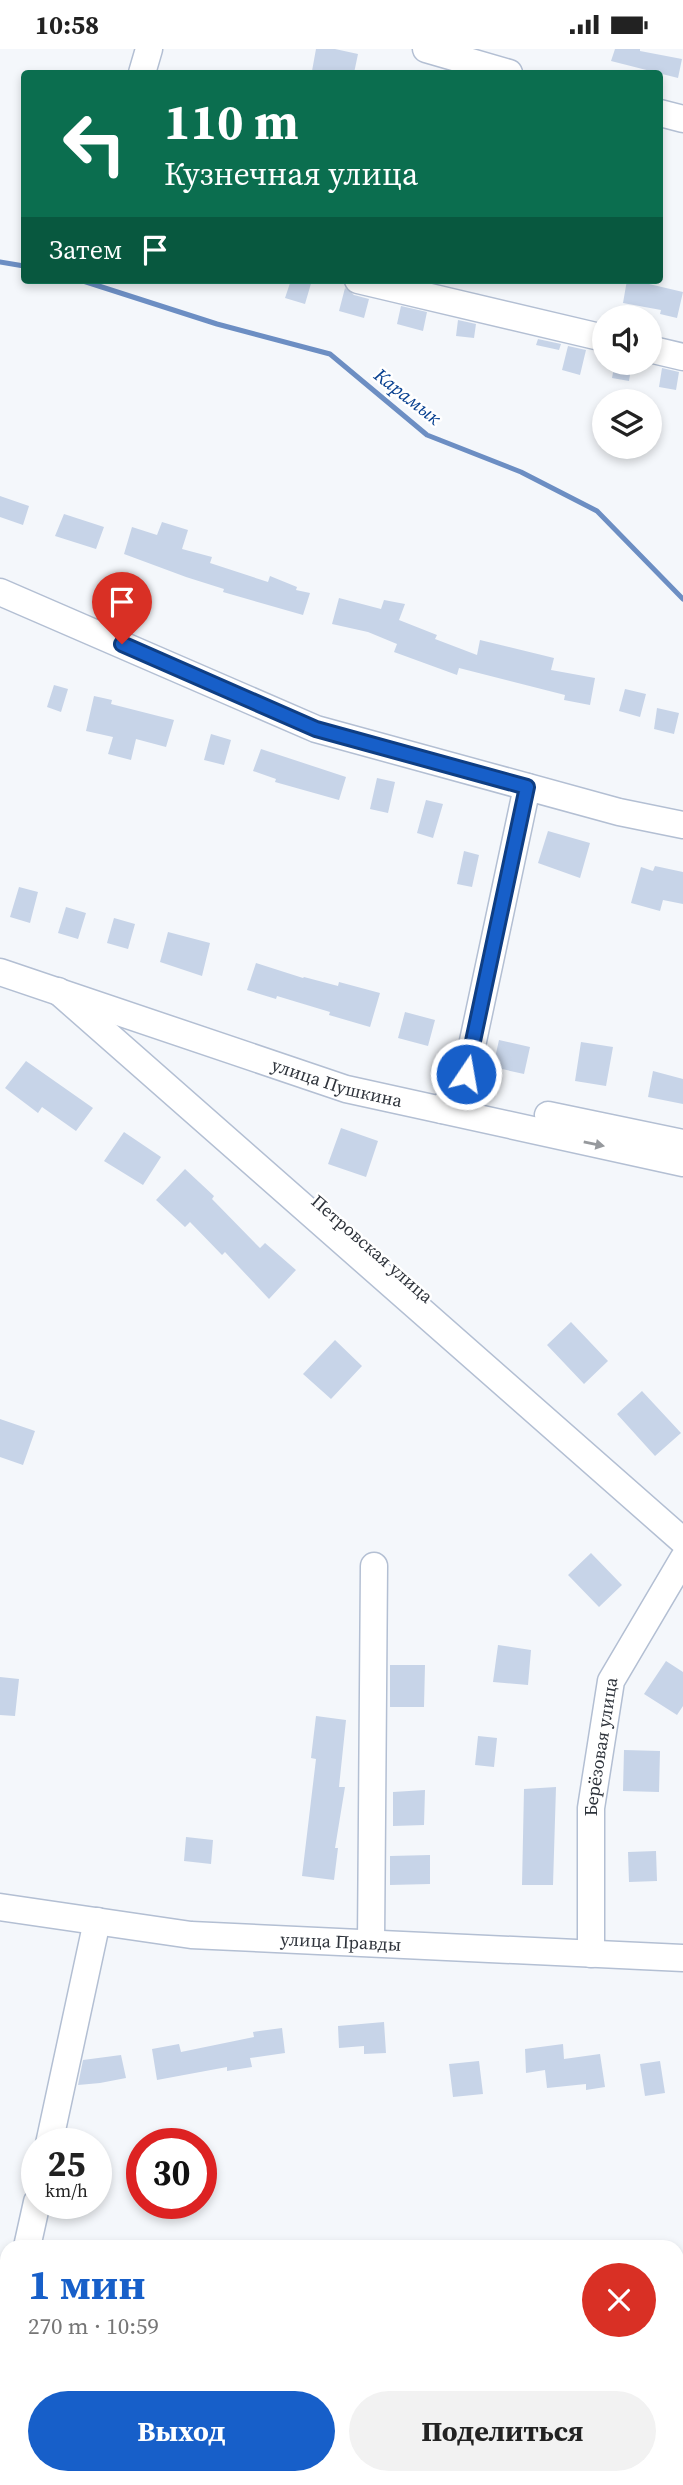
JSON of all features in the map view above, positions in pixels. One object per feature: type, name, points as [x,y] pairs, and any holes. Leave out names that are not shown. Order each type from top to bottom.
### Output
[{"type":"street","points":[[143,70],[149,49]]},
{"type":"street","points":[[426,49],[499,70]]},
{"type":"street","points":[[663,114],[683,119]]},
{"type":"street","points":[[375,284],[592,335]]},
{"type":"street","points":[[662,352],[683,357]]},
{"type":"street","points":[[0,592],[316,729],[619,812],[683,825]]},
{"type":"street","points":[[447,1103],[466,1074],[527,787]]},
{"type":"street","points":[[0,957],[61,984],[683,1541]]},
{"type":"street","name":"улица Пушкина","points":[[0,972],[61,984],[447,1103],[683,1163]]},
{"type":"street","name":"улица Пушкина","points":[[61,984],[91,1003],[346,1089],[447,1103],[683,1143]]},
{"type":"street","name":"Петровская улица","points":[[91,1003],[683,1518]]},
{"type":"street","name":"Берёзовая улица","points":[[591,1954],[592,1808],[611,1681],[683,1559]]},
{"type":"street","points":[[371,1944],[374,1566]]},
{"type":"street","name":"улица Правды","points":[[0,1907],[191,1935],[683,1958]]},
{"type":"street","points":[[52,2128],[97,1921]]},
{"type":"street","points":[[29,2240],[33,2219]]},
{"type":"building","points":[[316,49],[335,49],[358,54],[355,70],[312,70]]},
{"type":"building","points":[[615,49],[640,49],[682,59],[678,78],[663,74],[663,70],[646,70],[611,61]]},
{"type":"building","points":[[290,284],[311,284],[305,304],[285,298]]},
{"type":"building","points":[[626,284],[649,284],[683,292],[677,318],[662,314],[662,305],[623,303]]},
{"type":"building","points":[[345,288],[354,295],[369,299],[364,318],[339,311]]},
{"type":"building","points":[[401,306],[427,312],[423,331],[397,324]]},
{"type":"building","points":[[458,320],[476,324],[474,338],[456,336]]},
{"type":"building","points":[[538,339],[561,344],[559,350],[536,345]]},
{"type":"building","points":[[568,346],[586,350],[580,375],[562,370]]},
{"type":"building","points":[[662,368],[679,372],[676,390],[659,387]]},
{"type":"building","points":[[613,375],[630,375],[629,381],[612,378]]},
{"type":"building","points":[[0,496],[29,506],[23,525],[0,517]]},
{"type":"building","points":[[64,514],[104,527],[96,549],[55,536]]},
{"type":"building","points":[[162,522],[188,530],[182,549],[212,557],[210,563],[268,582],[270,576],[297,587],[296,590],[310,593],[303,615],[223,592],[224,589],[124,554],[132,527],[157,535]]},
{"type":"building","points":[[339,598],[381,609],[384,600],[405,604],[399,620],[437,635],[435,639],[477,655],[480,640],[554,658],[551,670],[595,678],[590,705],[564,700],[565,695],[459,668],[457,675],[394,652],[397,644],[368,632],[332,624]]},
{"type":"building","points":[[54,685],[68,689],[61,712],[47,707]]},
{"type":"building","points":[[625,689],[646,694],[640,717],[619,711]]},
{"type":"building","points":[[94,696],[112,700],[111,704],[174,720],[166,747],[136,739],[131,760],[108,754],[113,737],[86,731]]},
{"type":"building","points":[[657,708],[679,713],[674,734],[654,729]]},
{"type":"building","points":[[211,734],[231,740],[224,765],[204,760]]},
{"type":"building","points":[[261,749],[346,777],[339,800],[275,782],[276,779],[253,771]]},
{"type":"building","points":[[377,778],[395,782],[388,813],[370,809]]},
{"type":"building","points":[[426,800],[443,804],[433,838],[417,833]]},
{"type":"building","points":[[548,831],[590,843],[580,878],[538,863]]},
{"type":"building","points":[[464,851],[479,855],[472,887],[457,884]]},
{"type":"building","points":[[655,866],[683,872],[683,904],[663,900],[660,911],[631,903],[641,867],[653,871]]},
{"type":"building","points":[[19,887],[38,892],[30,923],[10,917]]},
{"type":"building","points":[[66,907],[86,913],[78,939],[58,933]]},
{"type":"building","points":[[114,918],[135,924],[128,949],[107,943]]},
{"type":"building","points":[[168,932],[210,943],[202,976],[160,962]]},
{"type":"building","points":[[256,963],[303,978],[338,986],[339,982],[380,993],[370,1027],[277,996],[276,999],[247,990]]},
{"type":"building","points":[[405,1012],[435,1020],[428,1046],[398,1038]]},
{"type":"building","points":[[499,1040],[530,1047],[524,1074],[493,1067]]},
{"type":"building","points":[[581,1042],[613,1047],[606,1086],[575,1081]]},
{"type":"building","points":[[26,1061],[93,1108],[76,1131],[42,1107],[38,1113],[5,1088]]},
{"type":"building","points":[[653,1071],[683,1079],[683,1104],[648,1097]]},
{"type":"building","points":[[341,1128],[378,1141],[366,1177],[328,1164]]},
{"type":"building","points":[[124,1132],[161,1157],[143,1185],[104,1161]]},
{"type":"building","points":[[185,1169],[214,1196],[212,1199],[260,1248],[265,1243],[296,1270],[269,1299],[225,1252],[222,1255],[190,1222],[185,1227],[156,1200]]},
{"type":"building","points":[[571,1322],[608,1361],[584,1384],[547,1345]]},
{"type":"building","points":[[335,1340],[362,1366],[331,1399],[303,1374]]},
{"type":"building","points":[[642,1391],[681,1433],[655,1456],[617,1414]]},
{"type":"building","points":[[0,1419],[35,1431],[23,1465],[0,1457]]},
{"type":"building","points":[[591,1553],[622,1585],[599,1607],[568,1575]]},
{"type":"building","points":[[498,1645],[531,1650],[528,1685],[493,1682]]},
{"type":"building","points":[[666,1661],[683,1672],[683,1706],[677,1715],[644,1694]]},
{"type":"building","points":[[390,1665],[425,1665],[424,1707],[390,1707]]},
{"type":"building","points":[[0,1677],[19,1679],[15,1716],[0,1715]]},
{"type":"building","points":[[316,1716],[346,1720],[339,1787],[345,1787],[335,1848],[338,1848],[334,1880],[302,1876],[316,1759],[311,1758]]},
{"type":"building","points":[[478,1736],[497,1738],[494,1767],[475,1765]]},
{"type":"building","points":[[624,1750],[660,1751],[659,1792],[623,1791]]},
{"type":"building","points":[[556,1787],[553,1885],[522,1885],[524,1789]]},
{"type":"building","points":[[425,1790],[424,1825],[393,1826],[393,1792]]},
{"type":"building","points":[[186,1837],[213,1840],[211,1864],[184,1861]]},
{"type":"building","points":[[656,1851],[657,1881],[629,1882],[628,1852]]},
{"type":"building","points":[[430,1855],[430,1884],[390,1885],[390,1856]]},
{"type":"building","points":[[384,2022],[386,2053],[364,2054],[364,2046],[339,2048],[338,2026]]},
{"type":"building","points":[[282,2028],[285,2053],[250,2058],[252,2067],[227,2071],[227,2067],[157,2080],[152,2049],[179,2044],[181,2052],[254,2037],[253,2032]]},
{"type":"building","points":[[563,2044],[564,2059],[600,2054],[605,2087],[586,2090],[586,2084],[547,2088],[545,2070],[526,2073],[525,2049]]},
{"type":"building","points":[[121,2055],[126,2078],[78,2085],[83,2060]]},
{"type":"building","points":[[479,2061],[483,2094],[453,2097],[449,2064]]},
{"type":"building","points":[[660,2061],[665,2093],[645,2096],[640,2064]]},
{"type":"waterway","name":"Карамык","points":[[0,262],[21,266]]},
{"type":"waterway","name":"Карамык","points":[[92,284],[217,324],[330,354],[427,435],[521,472],[597,511],[683,599]]},
{"type":"route","points":[[122,644],[316,729],[527,787],[466,1074]]}]
